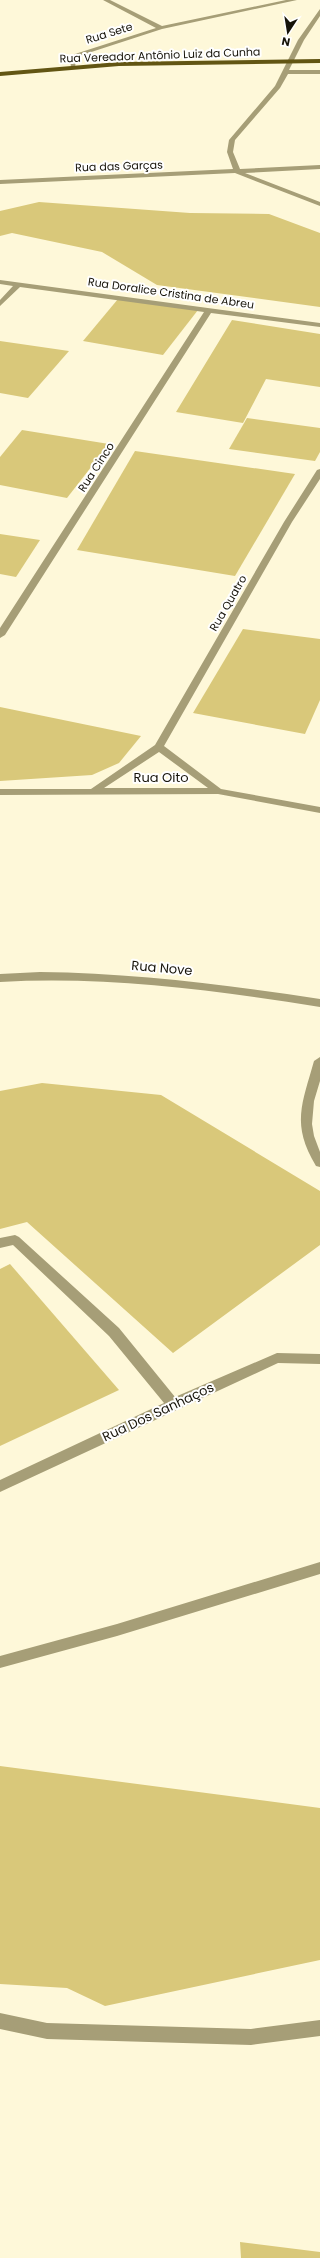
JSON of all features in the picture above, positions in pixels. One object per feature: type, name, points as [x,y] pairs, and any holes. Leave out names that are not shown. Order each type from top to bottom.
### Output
[{"type":"main road","name":"Rua Vereador Antônio Luiz da Cunha","points":[[0,74],[73,67],[320,62]]},
{"type":"street","name":"Rua Sete","points":[[106,0],[161,28]]},
{"type":"street","name":"Rua Sete","points":[[73,67],[73,58],[84,51],[161,28],[294,0]]},
{"type":"street","points":[[320,11],[290,62],[278,87],[232,140],[230,152],[238,172],[320,204]]},
{"type":"street","points":[[286,72],[320,72]]},
{"type":"street","name":"Rua das Garças","points":[[0,182],[320,167]]},
{"type":"street","name":"Rua Doralice Cristina de Abreu","points":[[0,282],[210,309],[320,325]]},
{"type":"street","points":[[0,304],[19,284]]},
{"type":"street","name":"Rua Cinco","points":[[0,636],[210,309]]},
{"type":"street","name":"Rua Quatro","points":[[94,791],[159,747],[288,522],[320,472]]},
{"type":"street","points":[[159,747],[218,791]]},
{"type":"street","name":"Rua Oito","points":[[0,792],[218,791],[320,810]]},
{"type":"street","name":"Rua Nove","points":[[0,978],[26,976],[147,980],[220,987],[320,1003]]},
{"type":"street","points":[[320,1061],[307,1109],[306,1131],[310,1147],[320,1163]]},
{"type":"street","points":[[0,1243],[15,1240],[114,1332],[174,1405]]},
{"type":"street","name":"Rua Dos Sanhaços","points":[[0,1486],[277,1358],[298,1357],[320,1359]]},
{"type":"street","points":[[0,1662],[117,1630],[320,1568]]},
{"type":"street","points":[[0,2021],[47,2031],[251,2037],[320,2028]]},
{"type":"shaded area","points":[[39,202],[190,213],[269,214],[320,233],[320,307],[157,285],[102,252],[12,233],[0,236],[0,211]]},
{"type":"shaded area","points":[[118,299],[198,310],[163,355],[83,341]]},
{"type":"shaded area","points":[[232,320],[320,334],[320,387],[266,379],[243,423],[176,412]]},
{"type":"shaded area","points":[[0,341],[69,351],[28,398],[0,393]]},
{"type":"shaded area","points":[[247,418],[320,428],[320,452],[315,461],[229,449]]},
{"type":"shaded area","points":[[22,430],[109,444],[67,498],[0,485],[0,457]]},
{"type":"shaded area","points":[[135,451],[295,474],[235,576],[77,550]]},
{"type":"shaded area","points":[[0,534],[40,540],[16,577],[0,574]]},
{"type":"shaded area","points":[[243,629],[320,639],[320,700],[305,734],[193,713]]},
{"type":"shaded area","points":[[0,707],[141,736],[119,763],[92,775],[0,781]]},
{"type":"shaded area","points":[[42,1083],[161,1095],[320,1191],[320,1245],[173,1353],[27,1222],[0,1229],[0,1091]]},
{"type":"shaded area","points":[[10,1264],[119,1390],[0,1446],[0,1269]]},
{"type":"shaded area","points":[[0,1766],[320,1808],[320,1960],[105,2006],[67,1988],[0,1984]]},
{"type":"shaded area","points":[[240,2242],[320,2252],[320,2258],[241,2258]]}]
